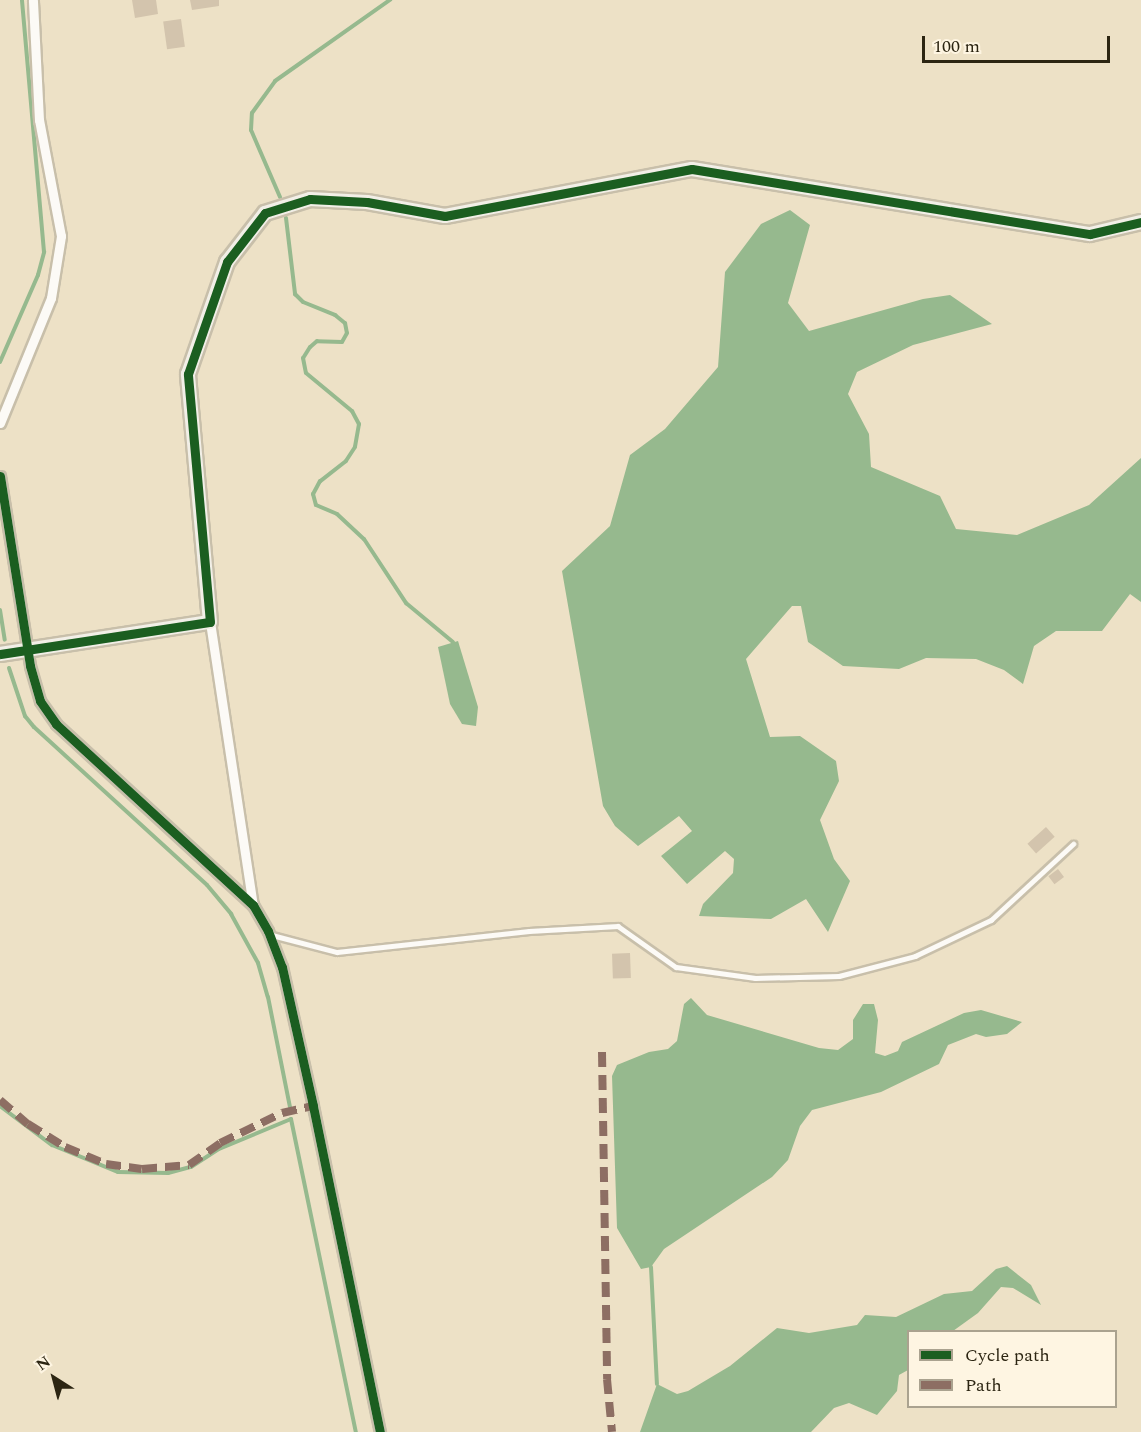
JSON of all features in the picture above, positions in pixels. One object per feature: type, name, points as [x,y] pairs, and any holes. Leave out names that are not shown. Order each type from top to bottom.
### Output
[{"type":"street","points":[[0,423],[51,298],[61,236],[39,120],[33,0]]},
{"type":"street","points":[[253,905],[210,622],[188,374],[228,261],[265,213],[310,199],[367,202],[445,216],[692,169],[1090,234],[1141,222]]},
{"type":"street","points":[[0,476],[28,649],[40,700],[56,724],[253,905],[268,931],[282,967],[380,1432]]},
{"type":"street","points":[[0,654],[210,622]]},
{"type":"lane","points":[[268,931],[274,938],[337,952],[529,931],[618,927],[676,967],[755,978],[839,976],[915,956],[991,920],[1073,844]]},
{"type":"shaded area","points":[[790,210],[810,225],[788,303],[809,331],[923,299],[950,295],[992,324],[913,345],[857,372],[848,394],[869,434],[871,467],[940,496],[956,529],[1017,535],[1089,505],[1141,458],[1141,602],[1130,594],[1102,631],[1056,631],[1034,646],[1023,684],[1004,670],[976,659],[926,658],[899,669],[843,666],[808,642],[801,606],[792,606],[746,659],[770,737],[800,736],[836,761],[839,781],[820,820],[834,859],[850,881],[828,932],[806,899],[771,919],[699,916],[703,904],[733,873],[734,859],[725,851],[687,884],[661,856],[692,831],[679,816],[638,846],[615,826],[603,806],[562,571],[610,526],[630,455],[665,429],[718,367],[725,272],[761,224]]},
{"type":"shaded area","points":[[458,641],[478,707],[476,726],[462,724],[450,704],[438,647]]},
{"type":"shaded area","points":[[691,998],[707,1015],[819,1048],[838,1050],[853,1039],[853,1020],[863,1004],[874,1004],[878,1020],[875,1053],[885,1056],[898,1051],[902,1042],[964,1013],[981,1010],[1022,1022],[1007,1034],[986,1037],[976,1034],[948,1045],[939,1064],[881,1092],[812,1110],[800,1126],[788,1160],[772,1177],[664,1249],[651,1267],[641,1269],[617,1228],[612,1076],[617,1065],[649,1052],[668,1049],[677,1041],[684,1004]]},
{"type":"shaded area","points":[[1007,1266],[1031,1285],[1041,1305],[1013,1288],[1001,1287],[978,1313],[954,1330],[907,1330],[907,1371],[899,1375],[897,1391],[877,1415],[849,1403],[834,1408],[811,1432],[640,1432],[657,1384],[677,1394],[688,1391],[730,1366],[777,1328],[809,1333],[857,1325],[865,1315],[896,1317],[944,1294],[972,1291],[996,1269]]},
{"type":"building","points":[[132,0],[156,0],[158,14],[135,18]]},
{"type":"building","points":[[190,0],[219,0],[219,6],[192,10]]},
{"type":"building","points":[[181,19],[185,47],[167,49],[163,22]]},
{"type":"building","points":[[1046,827],[1055,837],[1036,853],[1027,844]]},
{"type":"building","points":[[1058,869],[1064,877],[1054,884],[1048,876]]},
{"type":"building","points":[[630,953],[631,978],[613,979],[612,954]]},
{"type":"waterway","points":[[0,362],[38,275],[44,252],[22,0]]},
{"type":"waterway","points":[[280,197],[251,130],[252,113],[275,81],[390,0]]},
{"type":"waterway","points":[[286,218],[295,294],[303,302],[335,315],[345,323],[347,333],[342,342],[317,341],[310,347],[303,358],[306,373],[352,411],[359,424],[355,447],[346,461],[320,481],[313,494],[316,505],[337,514],[364,539],[406,603],[453,642]]},
{"type":"waterway","points":[[0,610],[5,640]]},
{"type":"waterway","points":[[9,668],[25,716],[34,727],[207,885],[231,914],[258,963],[268,997],[290,1107]]},
{"type":"waterway","points":[[0,1106],[52,1145],[118,1172],[168,1173],[191,1167],[219,1149],[291,1119],[356,1432]]},
{"type":"waterway","points":[[651,1267],[657,1384]]},
{"type":"marked path","points":[[602,1052],[607,1379],[612,1432]]},
{"type":"marked path","points":[[0,1100],[28,1124],[65,1147],[106,1164],[142,1169],[189,1165],[220,1143],[282,1113],[313,1106]]},
{"type":"cycle path","points":[[0,654],[210,622],[188,374],[227,262],[265,213],[310,199],[367,202],[445,216],[692,169],[1090,234],[1141,222]]},
{"type":"cycle path","points":[[0,476],[30,666],[40,701],[56,724],[253,905],[268,931],[282,967],[380,1432]]}]
